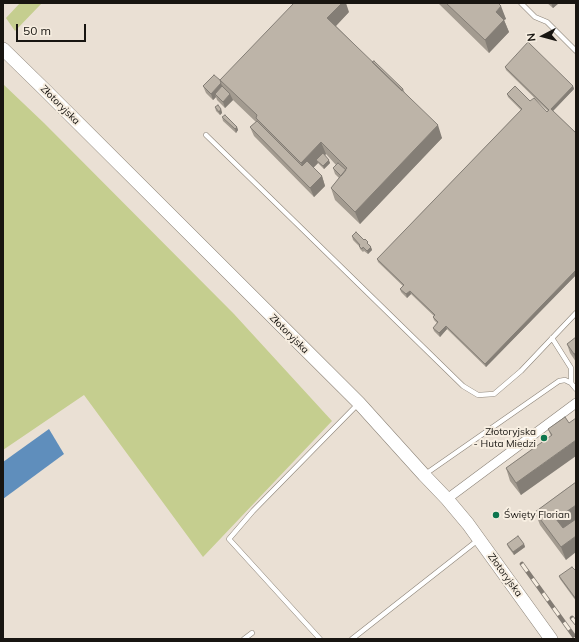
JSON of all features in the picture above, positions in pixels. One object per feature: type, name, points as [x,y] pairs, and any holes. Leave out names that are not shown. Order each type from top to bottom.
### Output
[{"type":"main road","name":"Złotoryjska","points":[[3,49],[359,403],[468,524],[551,639]]},
{"type":"street","points":[[447,499],[576,403]]},
{"type":"lane","points":[[521,3],[535,17],[547,22],[576,51]]},
{"type":"lane","points":[[206,135],[464,386],[478,395],[494,394],[521,371],[576,313]]},
{"type":"lane","points":[[552,338],[571,368],[571,383]]},
{"type":"lane","points":[[424,475],[559,381],[565,380],[571,383],[576,389]]},
{"type":"lane","points":[[320,639],[229,539],[254,511],[359,403]]},
{"type":"lane","points":[[352,639],[479,539]]},
{"type":"lane","points":[[244,639],[252,633]]},
{"type":"green space","points":[[20,3],[42,3],[15,31],[6,18]]},
{"type":"green space","points":[[3,84],[44,123],[234,314],[332,421],[203,557],[84,395],[3,450]]},
{"type":"water","points":[[49,429],[64,454],[3,499],[3,462]]},
{"type":"building","points":[[294,3],[342,3],[327,18],[438,125],[355,212],[331,188],[347,168],[321,142],[301,163],[256,118],[257,115],[220,80]]},
{"type":"building","points":[[446,3],[498,3],[501,6],[496,12],[504,20],[485,40]]},
{"type":"building","points":[[528,42],[573,86],[551,109],[576,133],[576,270],[485,364],[446,326],[439,333],[433,328],[438,322],[433,317],[435,315],[410,291],[406,294],[400,289],[404,285],[377,259],[522,109],[507,94],[515,86],[530,101],[534,98],[547,112],[549,110],[505,67]]},
{"type":"building","points":[[374,61],[403,89],[402,91],[372,62]]},
{"type":"building","points":[[214,75],[220,80],[221,83],[211,94],[203,86]]},
{"type":"building","points":[[222,86],[230,94],[223,102],[215,94]]},
{"type":"building","points":[[218,105],[221,109],[219,112],[215,107]]},
{"type":"building","points":[[225,115],[237,127],[235,129],[222,117]]},
{"type":"building","points":[[257,121],[302,166],[307,161],[322,176],[310,188],[250,127]]},
{"type":"building","points":[[323,153],[329,160],[323,166],[316,160]]},
{"type":"building","points":[[338,163],[346,170],[341,176],[333,168]]},
{"type":"building","points":[[356,232],[368,242],[367,243],[371,247],[367,251],[363,247],[362,249],[359,246],[360,245],[352,236]]},
{"type":"building","points":[[576,337],[576,353],[574,354],[567,344]]},
{"type":"building","points":[[565,417],[569,423],[576,418],[576,440],[516,483],[506,468],[552,435],[548,429]]},
{"type":"building","points":[[576,482],[576,505],[556,519],[563,528],[576,519],[576,536],[561,547],[535,512]]},
{"type":"building","points":[[518,536],[524,544],[513,552],[507,544]]},
{"type":"building","points":[[572,567],[576,571],[576,599],[559,576]]},
{"type":"railway","points":[[522,564],[576,639]]},
{"type":"railway","points":[[572,618],[576,623]]},
{"type":"place","name":"Złotoryjska - Huta Miedzi","points":[[544,438]]},
{"type":"place","name":"Święty Florian","points":[[496,515]]}]
